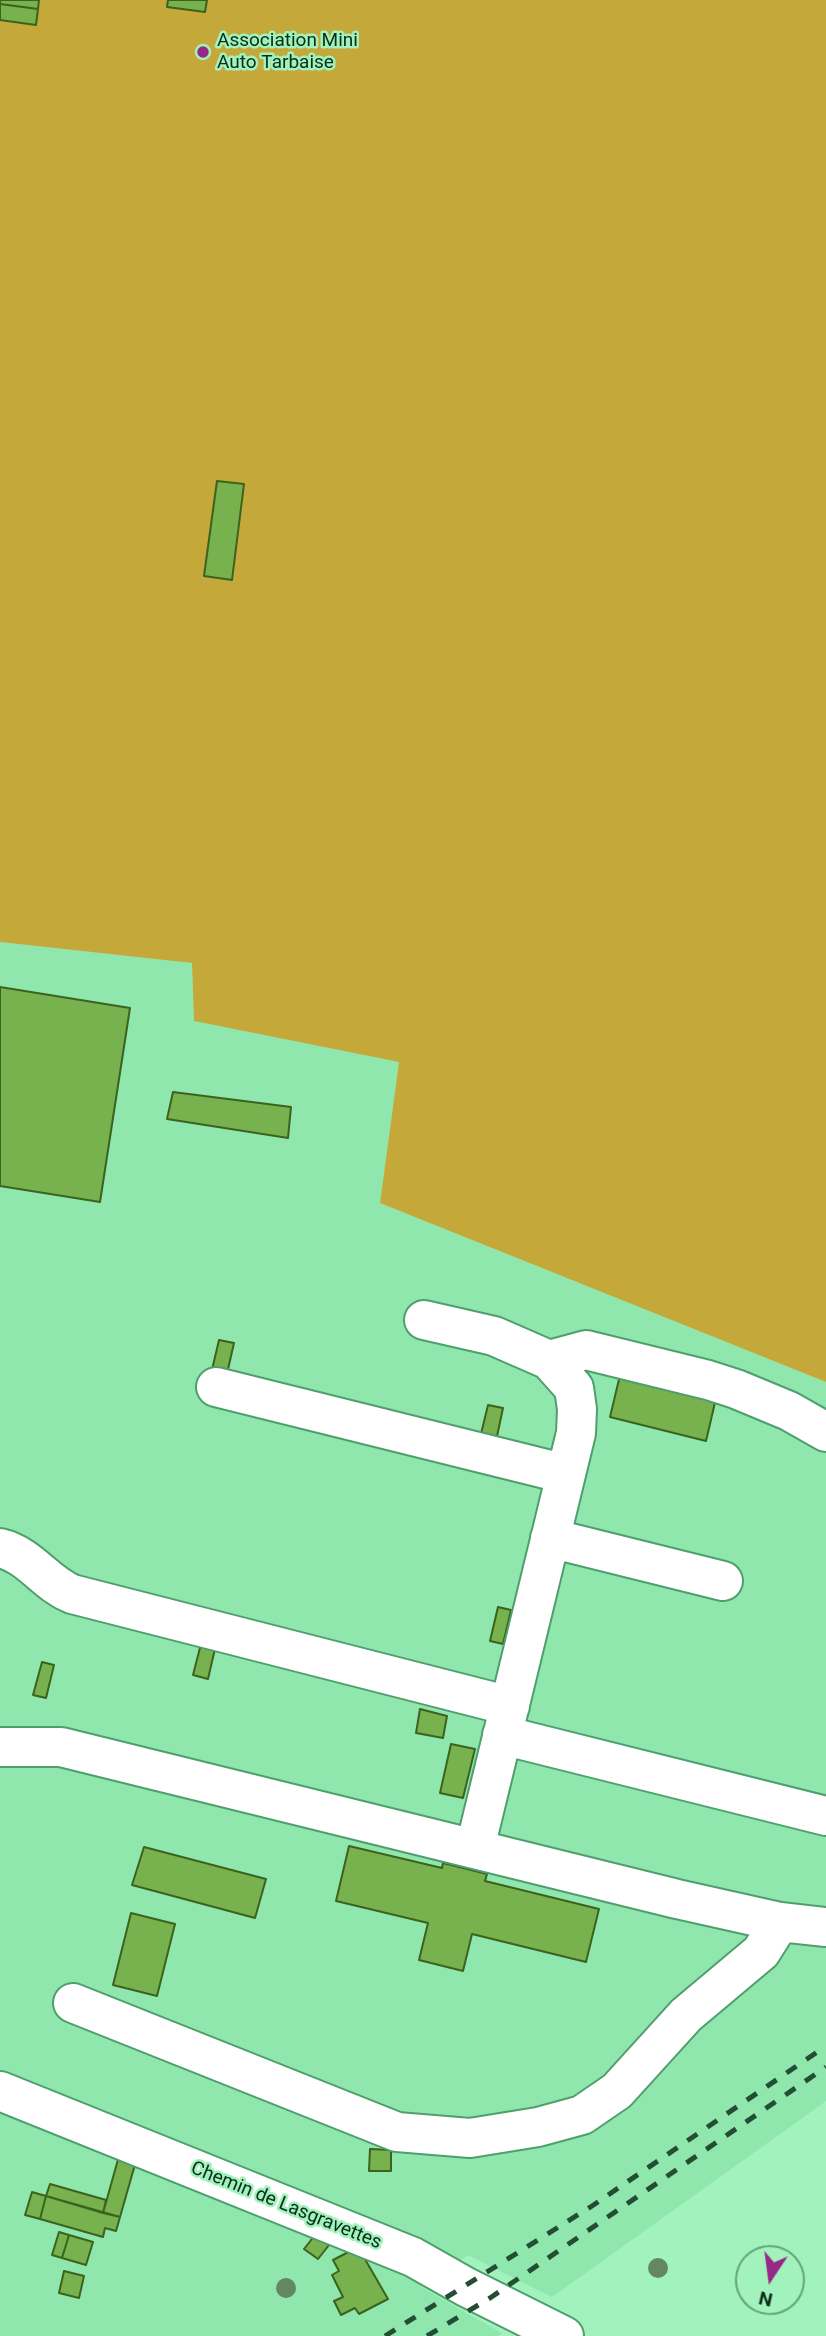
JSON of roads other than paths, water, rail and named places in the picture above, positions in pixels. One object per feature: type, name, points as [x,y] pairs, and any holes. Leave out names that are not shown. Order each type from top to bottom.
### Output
[{"type":"street","points":[[424,1320],[494,1336],[549,1360],[574,1388],[577,1409],[576,1433],[475,1848]]},
{"type":"street","points":[[549,1360],[586,1350],[708,1380],[789,1411],[826,1432]]},
{"type":"street","points":[[216,1387],[566,1474]]},
{"type":"street","points":[[551,1538],[723,1581]]},
{"type":"street","points":[[0,1548],[27,1560],[57,1588],[72,1594],[826,1816]]},
{"type":"street","points":[[0,1747],[61,1747],[780,1922],[826,1927]]},
{"type":"street","points":[[73,2003],[397,2132],[470,2138],[538,2127],[582,2115],[617,2091],[686,2015],[761,1952],[780,1922]]},
{"type":"street","name":"Chemin de Lasgravettes","points":[[0,2091],[413,2257],[564,2336]]},
{"type":"railway","points":[[385,2336],[592,2206],[826,2046]]},
{"type":"railway","points":[[427,2336],[490,2298],[826,2067]]},
{"type":"place","name":"Association Mini Auto Tarbaise","points":[[203,52]]}]
